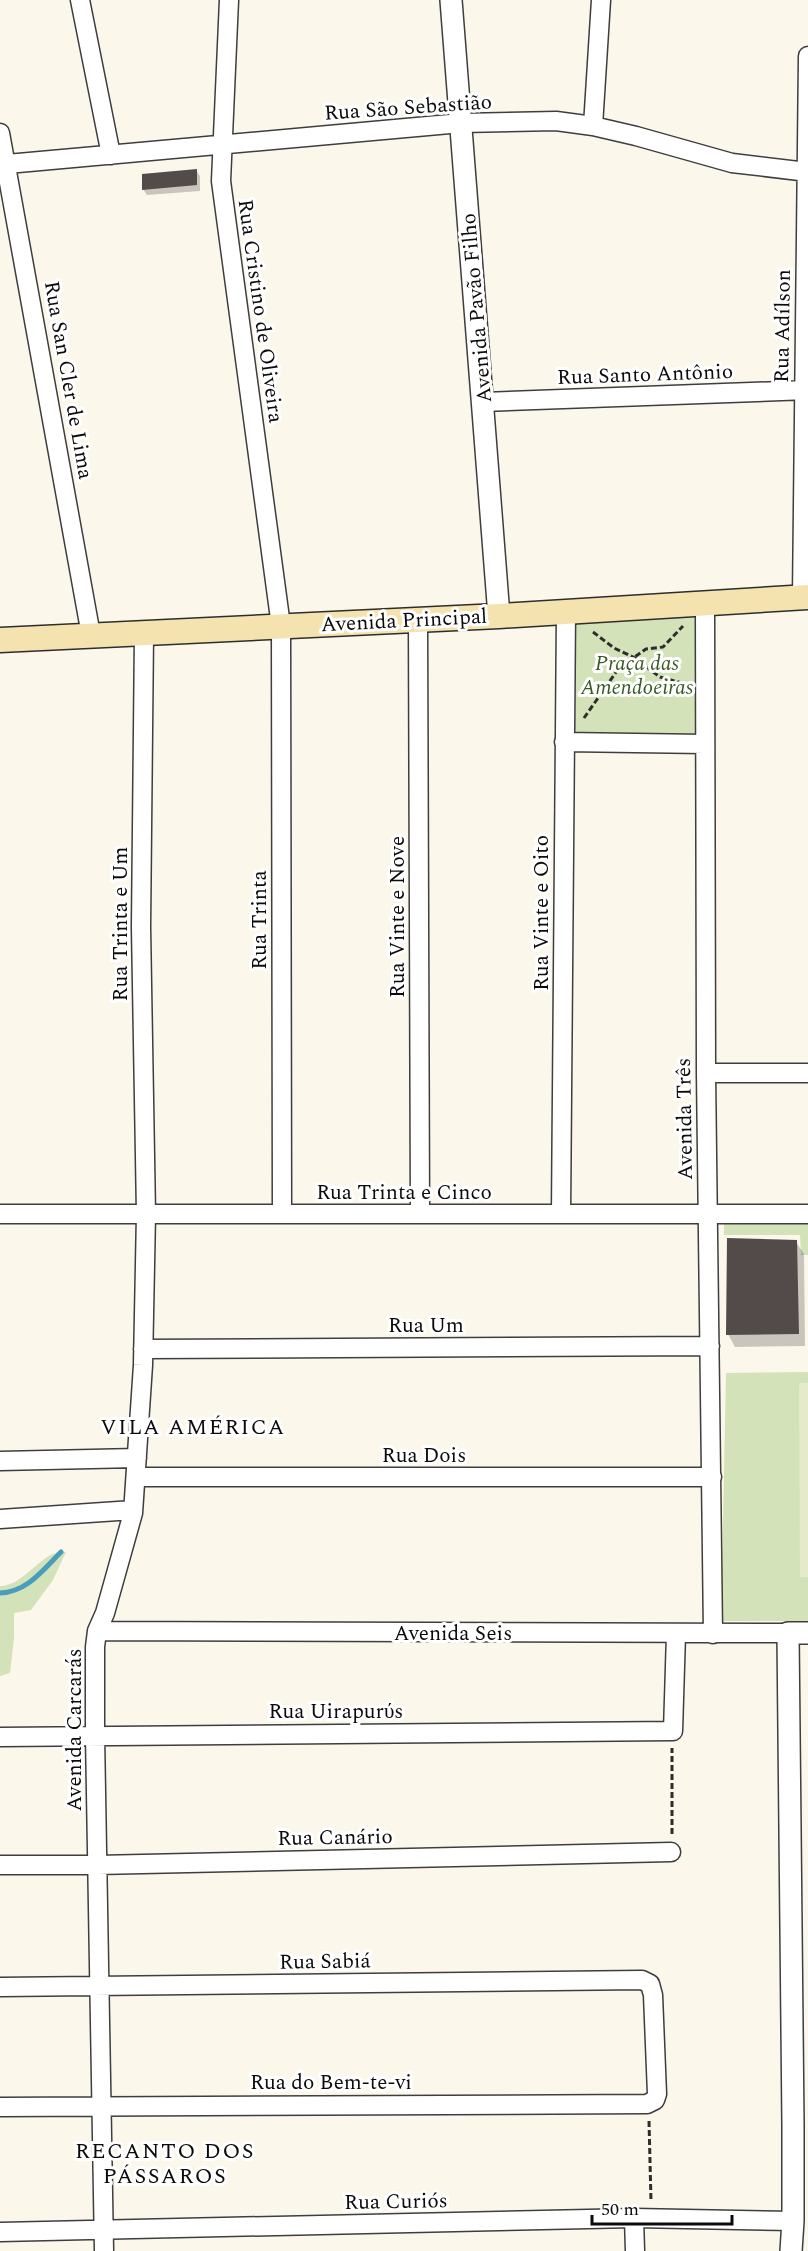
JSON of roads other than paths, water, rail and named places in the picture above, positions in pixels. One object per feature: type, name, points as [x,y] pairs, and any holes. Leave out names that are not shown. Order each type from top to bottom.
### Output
[{"type":"main road","name":"Avenida Principal","points":[[0,640],[566,612],[805,597]]},
{"type":"street","points":[[80,0],[111,155]]},
{"type":"street","name":"Rua Cristino de Oliveira","points":[[229,0],[222,181],[281,626]]},
{"type":"street","name":"Avenida Pavão Filho","points":[[451,0],[499,615]]},
{"type":"street","points":[[593,126],[601,0]]},
{"type":"street","name":"Rua Adílson","points":[[805,597],[808,56]]},
{"type":"street","name":"Rua São Sebastião","points":[[7,164],[460,123],[556,121],[593,126],[636,136],[732,163],[807,172]]},
{"type":"street","name":"Rua San Cler de Lima","points":[[0,133],[91,635]]},
{"type":"street","name":"Rua Santo Antônio","points":[[483,402],[806,390]]},
{"type":"street","name":"Avenida Três","points":[[705,603],[706,1073],[713,1634]]},
{"type":"street","name":"Rua Vinte e Oito","points":[[561,1214],[566,612]]},
{"type":"street","name":"Rua Vinte e Nove","points":[[418,619],[420,1214]]},
{"type":"street","name":"Rua Trinta","points":[[281,626],[282,1214]]},
{"type":"street","name":"Rua Trinta e Um","points":[[144,633],[141,927],[146,1214]]},
{"type":"street","points":[[564,742],[705,744]]},
{"type":"street","points":[[706,1073],[808,1073]]},
{"type":"street","name":"Rua Trinta e Cinco","points":[[0,1214],[808,1214]]},
{"type":"street","name":"Avenida Carcarás","points":[[104,2251],[95,1647],[97,1631],[105,1613],[133,1510],[144,1349],[146,1214]]},
{"type":"street","name":"Rua Um","points":[[144,1349],[710,1346]]},
{"type":"street","points":[[0,1461],[137,1458]]},
{"type":"street","name":"Rua Dois","points":[[136,1477],[712,1478]]},
{"type":"street","points":[[0,1519],[133,1510]]},
{"type":"street","name":"Avenida Seis","points":[[97,1631],[798,1633]]},
{"type":"street","points":[[791,2251],[798,1633]]},
{"type":"street","name":"Rua Uirapurύs","points":[[0,1737],[673,1731],[676,1634]]},
{"type":"street","name":"Rua Canário","points":[[0,1865],[97,1865],[671,1852]]},
{"type":"street","name":"Rua Sabiá","points":[[0,1987],[642,1980],[650,1984],[653,1995],[653,2099]]},
{"type":"street","name":"Rua do Bem-te-vi","points":[[0,2107],[653,2099]]},
{"type":"street","points":[[635,2251],[643,2218]]},
{"type":"street","name":"Rua Curiós","points":[[0,2232],[643,2218],[793,2221]]},
{"type":"waterway","points":[[0,1593],[10,1592],[26,1584],[41,1573],[61,1552]]},
{"type":"district","name":"VILA AMÉRICA","points":[[193,1426]]},
{"type":"district","name":"RECANTO DOS PÁSSAROS","points":[[165,2162]]},
{"type":"park label","name":"Praça das Amendoeiras","points":[[637,675]]}]
